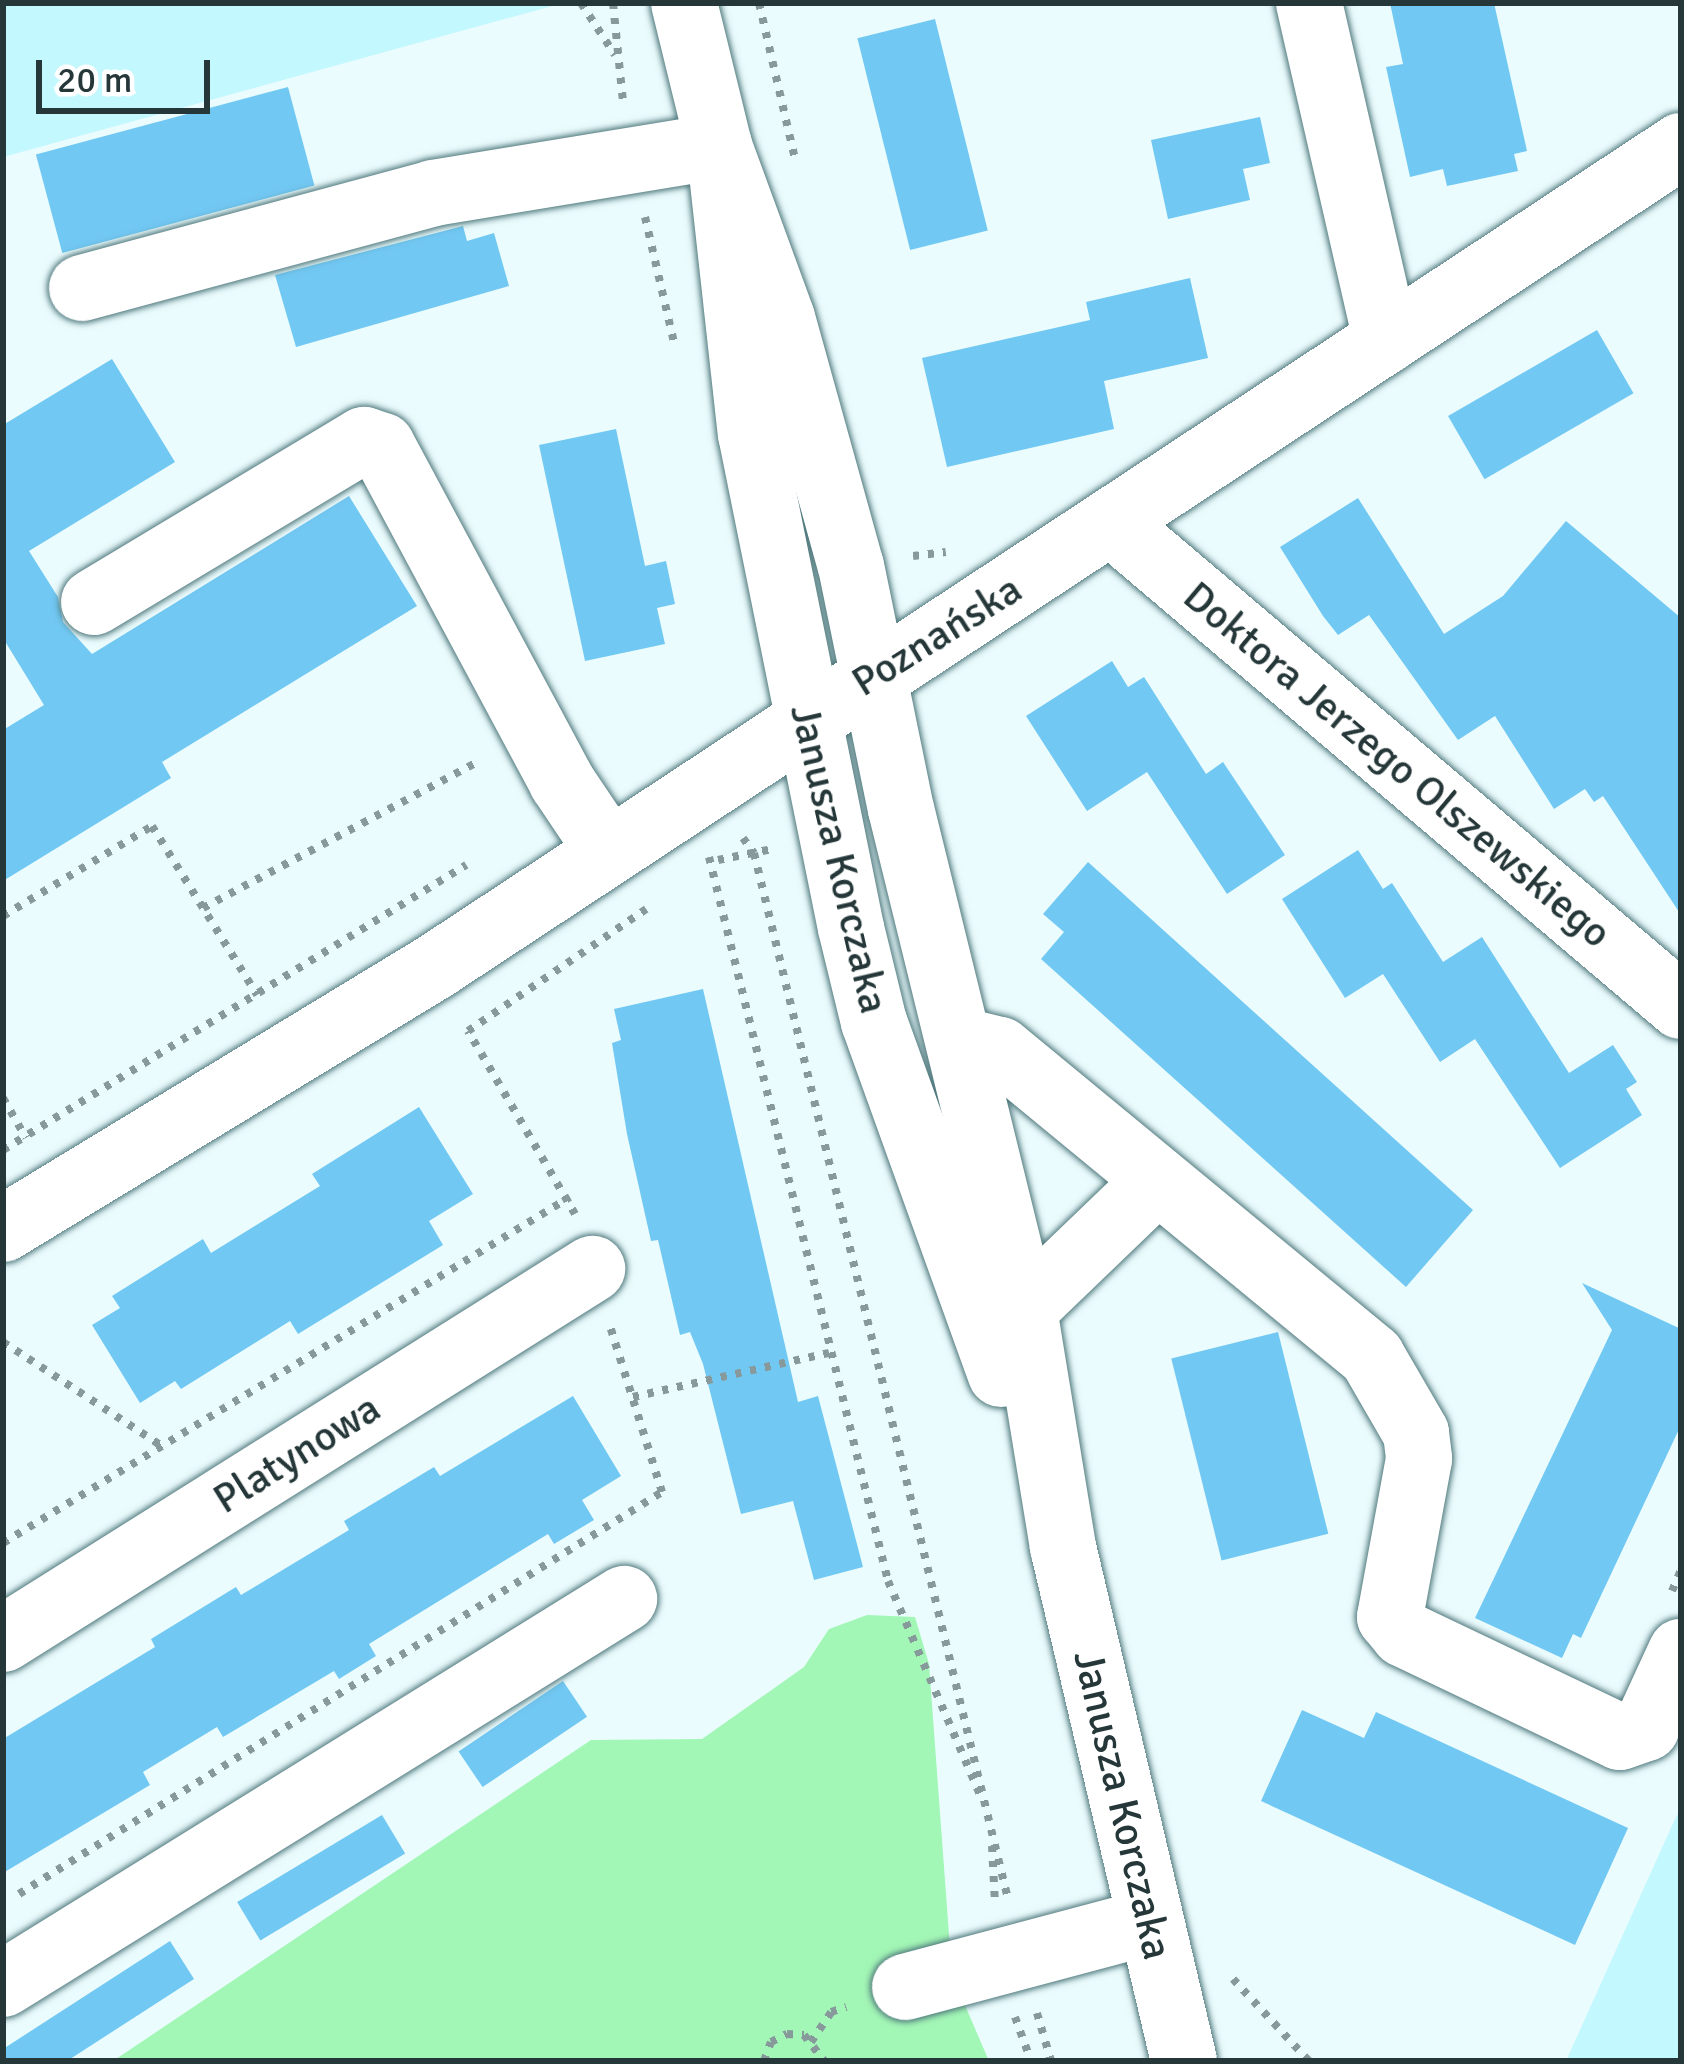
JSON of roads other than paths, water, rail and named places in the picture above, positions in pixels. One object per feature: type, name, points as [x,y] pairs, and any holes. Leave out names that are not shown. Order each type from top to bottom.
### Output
[{"type":"street","name":"Janusza Korczaka","points":[[684,3],[718,146],[823,456],[1024,1309],[1063,1547],[1184,2061]]},
{"type":"street","points":[[1309,3],[1386,340]]},
{"type":"street","name":"Janusza Korczaka","points":[[718,146],[751,434],[806,719],[874,1022],[1063,1547]]},
{"type":"street","points":[[82,288],[433,193],[718,146]]},
{"type":"street","name":"Poznańska","points":[[3,1229],[609,851],[1113,524],[1681,146]]},
{"type":"street","points":[[94,602],[364,440],[396,461],[535,732],[609,851]]},
{"type":"street","name":"Doktora Jerzego Olszewskiego","points":[[1113,524],[1681,1006]]},
{"type":"street","points":[[958,1040],[1000,1050],[1154,1184],[1349,1334],[1408,1411],[1419,1459],[1390,1617],[1404,1634],[1620,1737],[1646,1728],[1681,1652]]},
{"type":"street","points":[[1024,1309],[1154,1184]]},
{"type":"street","name":"Platynowa","points":[[3,1639],[592,1269]]},
{"type":"street","points":[[3,1984],[624,1599]]},
{"type":"street","points":[[905,1987],[1150,1922]]},
{"type":"street","name":"Janusza Korczaka","points":[[1165,1994],[1216,2061]]}]
